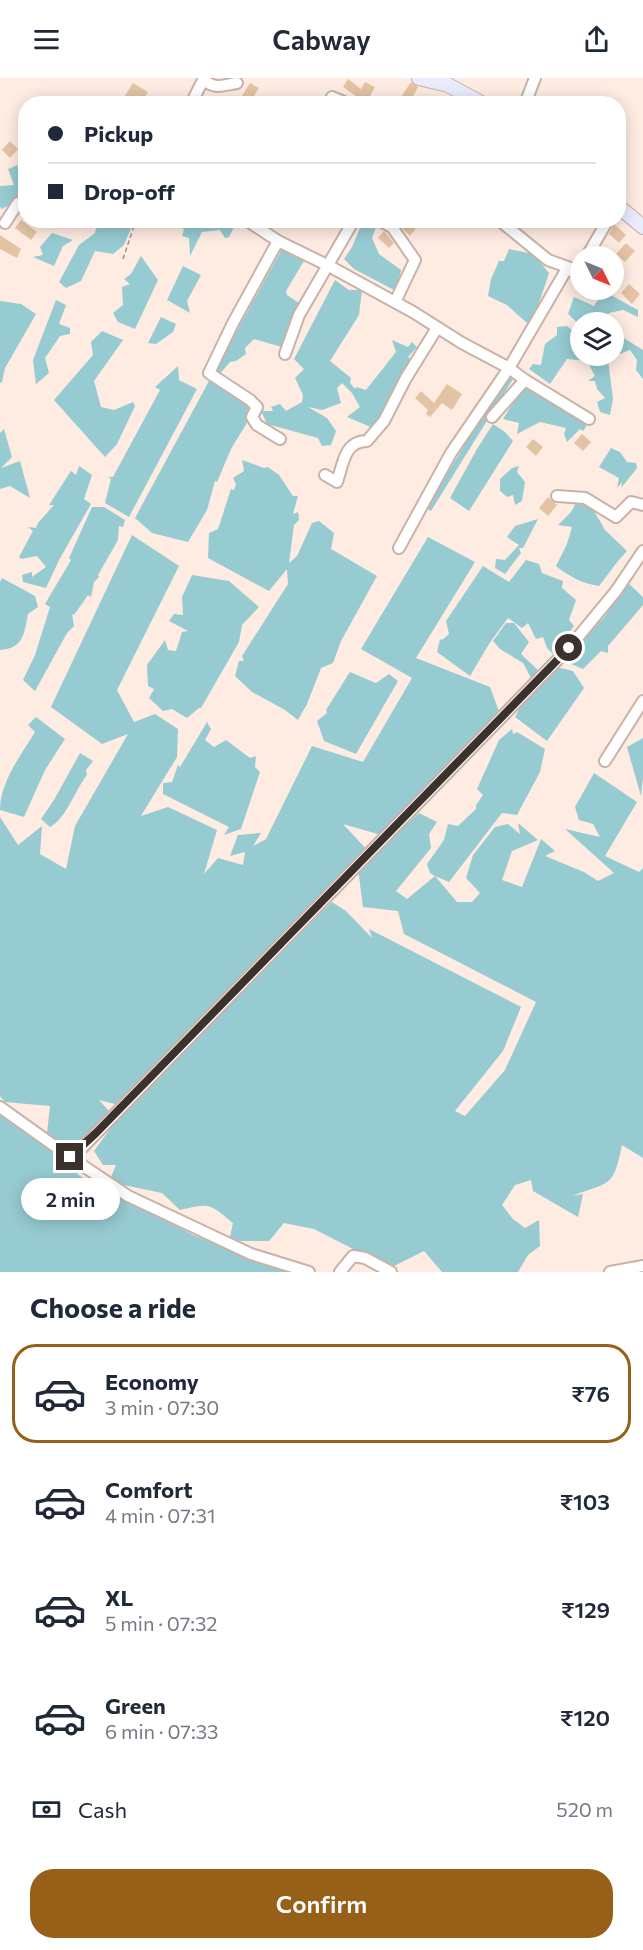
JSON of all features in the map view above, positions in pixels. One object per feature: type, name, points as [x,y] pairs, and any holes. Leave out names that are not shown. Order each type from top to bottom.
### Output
[{"type":"main road","points":[[418,78],[448,85],[468,96]]},
{"type":"main road","points":[[626,213],[643,227]]},
{"type":"street","points":[[528,96],[535,78]]},
{"type":"street","points":[[194,96],[203,79],[212,86],[222,87],[237,83]]},
{"type":"street","points":[[5,223],[18,203]]},
{"type":"street","points":[[258,228],[278,241],[395,302],[509,368],[589,419]]},
{"type":"street","points":[[285,354],[299,315],[350,228]]},
{"type":"street","points":[[395,302],[415,260],[396,228]]},
{"type":"street","points":[[510,228],[548,260],[570,265]]},
{"type":"street","points":[[593,246],[603,228]]},
{"type":"street","points":[[278,241],[233,323],[209,373],[250,400],[257,407],[252,417],[257,425],[280,439]]},
{"type":"street","points":[[399,548],[451,453],[509,368],[565,272],[570,270]]},
{"type":"street","points":[[324,475],[337,482],[344,457],[352,445],[359,441],[367,441],[384,421],[406,378],[437,328]]},
{"type":"street","points":[[492,417],[525,380]]},
{"type":"street","points":[[558,496],[585,498],[616,517],[632,501],[643,505]]},
{"type":"street","points":[[70,1157],[569,648],[616,591],[643,551]]},
{"type":"street","points":[[605,761],[643,701]]},
{"type":"street","points":[[0,1107],[128,1196],[251,1254],[309,1272]]},
{"type":"street","points":[[340,1272],[353,1256],[365,1258],[391,1272]]},
{"type":"street","points":[[610,1272],[643,1266]]},
{"type":"path","points":[[123,259],[133,228]]},
{"type":"water","points":[[18,165],[18,200],[2,209],[0,207],[0,186],[14,185],[8,169]]},
{"type":"water","points":[[96,228],[131,228],[124,245],[113,254],[95,251],[81,281],[66,288],[59,282],[79,245],[95,233]]},
{"type":"water","points":[[181,228],[234,228],[229,237],[225,238],[220,230],[202,232],[190,256],[189,238],[182,236],[184,229]]},
{"type":"water","points":[[360,228],[376,228],[372,238],[379,254],[401,270],[396,291],[354,269],[344,259]]},
{"type":"water","points":[[52,233],[73,240],[63,246],[54,266],[33,257],[43,255],[40,247]]},
{"type":"water","points":[[282,249],[304,261],[286,291],[287,295],[299,303],[282,347],[254,339],[245,348],[246,354],[230,362],[218,376],[213,374]]},
{"type":"water","points":[[509,249],[533,254],[549,273],[535,315],[527,323],[507,305],[488,296],[491,279],[499,261],[504,261]]},
{"type":"water","points":[[141,256],[158,280],[135,329],[118,322],[113,313],[123,305],[122,287],[130,284],[124,279],[131,274]]},
{"type":"water","points":[[183,266],[201,275],[187,301],[190,313],[167,300]]},
{"type":"water","points":[[335,280],[349,290],[362,290],[359,315],[330,361],[351,378],[350,383],[355,389],[356,387],[366,390],[396,352],[392,340],[408,347],[412,342],[417,347],[408,357],[412,360],[384,421],[373,428],[347,417],[360,407],[352,393],[342,383],[337,388],[341,403],[322,410],[308,407],[327,418],[336,431],[331,445],[322,446],[318,438],[267,424],[261,411],[273,411],[271,407],[280,404],[286,411],[302,402],[303,395],[295,378],[304,369],[294,359]]},
{"type":"water","points":[[56,300],[66,305],[59,324],[70,328],[70,334],[60,336],[45,358],[49,373],[36,384],[33,360]]},
{"type":"water","points":[[573,300],[581,300],[594,306],[598,300],[620,300],[638,310],[638,317],[623,310],[570,312],[570,316],[568,314]]},
{"type":"water","points":[[0,301],[21,304],[36,314],[5,368],[0,383]]},
{"type":"water","points":[[161,317],[176,324],[173,332],[156,344],[148,343]]},
{"type":"water","points":[[567,326],[570,329],[570,359],[567,359],[550,384],[529,369],[533,364],[541,365],[545,344],[557,335],[557,327]]},
{"type":"water","points":[[102,331],[123,340],[94,381],[101,407],[114,410],[133,402],[135,406],[117,444],[105,457],[54,400],[93,355],[91,342]]},
{"type":"water","points":[[624,338],[643,350],[643,379],[636,370],[637,360],[630,350],[624,352]]},
{"type":"water","points":[[178,366],[179,380],[197,389],[129,517],[105,503],[111,479],[108,477],[113,477],[160,390],[155,387]]},
{"type":"water","points":[[590,366],[609,366],[613,399],[610,415],[600,412],[597,402],[605,398],[597,389],[595,381],[588,381],[595,376]]},
{"type":"water","points":[[511,370],[516,374],[431,511],[426,508]]},
{"type":"water","points":[[209,381],[251,406],[253,413],[231,449],[217,482],[215,481],[207,510],[188,542],[152,533],[135,518]]},
{"type":"water","points":[[530,385],[570,414],[584,418],[586,427],[583,431],[580,429],[567,442],[564,434],[566,428],[540,422],[517,434],[519,423],[503,419],[523,387]]},
{"type":"water","points":[[493,424],[513,441],[469,511],[450,498]]},
{"type":"water","points":[[4,429],[12,457],[1,468],[20,461],[30,498],[10,486],[0,489],[0,433]]},
{"type":"water","points":[[611,448],[620,452],[627,462],[636,463],[637,468],[621,488],[622,482],[617,488],[619,478],[599,467]]},
{"type":"water","points":[[242,460],[264,468],[268,467],[279,475],[293,496],[298,496],[293,514],[298,512],[299,520],[294,525],[289,563],[297,556],[312,523],[319,521],[334,533],[331,549],[377,576],[341,641],[333,663],[321,668],[298,720],[252,692],[235,676],[239,661],[244,661],[242,656],[288,584],[287,569],[269,591],[208,558],[209,533],[218,529],[231,489],[234,490],[236,484],[233,478],[244,471]]},
{"type":"water","points":[[79,466],[92,475],[84,499],[91,504],[46,588],[23,582],[22,575],[32,572],[32,577],[46,567],[37,556],[21,559],[19,557],[33,531],[28,527],[36,528],[54,505],[49,505],[71,471],[76,475]]},
{"type":"water","points":[[519,466],[517,472],[525,482],[522,501],[515,505],[513,495],[507,497],[500,491],[500,479],[512,468]]},
{"type":"water","points":[[579,498],[593,509],[605,530],[627,551],[599,586],[576,579],[556,566],[567,544],[572,527],[558,525],[571,512]]},
{"type":"water","points":[[92,507],[104,507],[125,520],[123,527],[119,526],[118,540],[98,575],[99,577],[94,582],[91,597],[88,595],[74,615],[72,614],[74,626],[67,633],[35,691],[23,680],[35,655],[50,607],[45,604],[71,560],[69,558]]},
{"type":"water","points":[[538,519],[523,548],[519,548],[521,553],[505,574],[495,568],[496,559],[505,560],[519,545],[507,537],[515,526]]},
{"type":"water","points":[[132,535],[179,566],[117,690],[134,722],[155,714],[178,729],[177,757],[141,816],[168,807],[217,830],[204,874],[218,858],[243,865],[245,852],[230,856],[238,835],[261,833],[253,846],[266,839],[312,746],[363,762],[412,678],[361,649],[428,537],[475,562],[416,658],[490,687],[500,714],[381,835],[343,824],[369,852],[115,1104],[99,1100],[111,1113],[88,1138],[62,1145],[47,1133],[50,1106],[5,1102],[0,1096],[0,817],[18,845],[42,826],[40,854],[66,869],[75,826],[128,734],[102,744],[51,707]]},
{"type":"water","points":[[526,560],[539,564],[542,573],[563,581],[562,588],[576,600],[569,620],[574,626],[553,654],[547,648],[543,637],[536,639],[528,623],[522,628],[508,618],[470,676],[437,652],[440,639],[442,640],[449,634],[446,621],[483,566],[509,582]]},
{"type":"water","points":[[192,575],[229,581],[259,607],[242,625],[239,642],[201,708],[187,718],[172,709],[163,711],[149,698],[154,689],[148,686],[147,665],[165,640],[168,650],[176,651],[182,632],[188,631],[169,621],[174,614],[183,615],[182,597]]},
{"type":"water","points":[[2,578],[35,596],[38,607],[28,614],[22,639],[8,649],[0,650],[0,582]]},
{"type":"water","points":[[625,580],[643,597],[643,605],[608,646],[608,653],[601,651],[583,669],[571,664],[570,655],[606,615]]},
{"type":"water","points":[[506,623],[514,623],[529,642],[521,654],[540,672],[539,674],[531,678],[523,663],[500,649],[493,641]]},
{"type":"water","points":[[556,667],[573,671],[584,688],[547,741],[515,717],[524,699]]},
{"type":"water","points":[[350,672],[376,683],[389,674],[398,681],[356,754],[324,741],[317,721],[327,713],[326,710]]},
{"type":"water","points":[[36,717],[65,739],[45,770],[24,817],[0,810],[1,800],[12,769],[35,732],[28,725]]},
{"type":"water","points":[[207,722],[211,729],[205,740],[214,747],[226,740],[250,758],[256,756],[255,767],[260,772],[241,829],[224,835],[229,827],[163,794],[163,783],[172,782],[178,765],[180,767]]},
{"type":"water","points":[[512,729],[513,734],[517,732],[545,749],[540,772],[517,815],[502,813],[449,882],[430,873],[427,864],[444,840],[448,824],[458,826],[476,809],[483,795],[477,789],[499,740]]},
{"type":"water","points":[[643,738],[643,778],[641,796],[627,747]]},
{"type":"water","points":[[80,753],[93,761],[86,770],[87,775],[66,811],[50,827],[41,819]]},
{"type":"water","points":[[594,773],[637,802],[605,856],[639,872],[643,868],[643,1158],[622,1145],[613,1176],[603,1185],[572,1196],[583,1194],[578,1217],[533,1191],[531,1180],[515,1185],[502,1205],[513,1219],[525,1228],[539,1220],[540,1246],[528,1255],[518,1272],[442,1272],[424,1251],[390,1268],[314,1229],[284,1223],[269,1241],[229,1241],[233,1223],[214,1208],[198,1206],[180,1210],[162,1193],[109,1182],[116,1165],[103,1165],[94,1151],[133,1098],[332,902],[346,911],[372,938],[369,929],[521,1007],[503,1051],[455,1111],[465,1116],[505,1070],[536,1002],[404,934],[398,911],[363,907],[358,869],[419,813],[437,822],[429,834],[431,848],[396,891],[407,899],[435,876],[457,902],[472,902],[480,893],[466,878],[473,855],[495,827],[508,824],[520,834],[518,823],[538,840],[512,851],[502,880],[522,887],[541,839],[555,851],[545,856],[584,872],[598,881],[614,873],[565,829],[600,837],[593,824],[579,820],[575,807]]},
{"type":"water","points":[[0,1112],[57,1150],[65,1162],[80,1176],[193,1235],[295,1272],[0,1272]]},
{"type":"building","points":[[348,79],[361,89],[365,82],[375,87],[370,96],[356,96],[343,87]]},
{"type":"building","points":[[411,82],[418,87],[413,96],[402,96]]},
{"type":"building","points":[[133,83],[148,92],[146,96],[125,96]]},
{"type":"building","points":[[250,83],[259,88],[254,96],[242,96]]},
{"type":"building","points":[[10,141],[18,149],[10,158],[2,150]]},
{"type":"building","points":[[18,224],[18,228],[32,228],[37,232],[31,240],[15,228]]},
{"type":"building","points":[[402,228],[416,228],[410,236]]},
{"type":"building","points":[[612,228],[618,228],[626,235],[619,243],[609,234]]},
{"type":"building","points":[[384,231],[394,243],[389,248],[378,238]]},
{"type":"building","points":[[0,235],[21,249],[17,258],[0,249]]},
{"type":"building","points":[[626,243],[635,251],[625,262],[624,261],[623,246]]},
{"type":"building","points":[[629,284],[640,294],[632,304],[624,296],[624,290]]},
{"type":"building","points":[[447,384],[462,394],[452,410],[442,403],[430,417],[426,414],[428,410],[415,398],[421,391],[434,403]]},
{"type":"building","points":[[582,434],[591,442],[583,451],[574,443]]},
{"type":"building","points":[[533,439],[543,447],[536,456],[526,447]]},
{"type":"building","points":[[548,497],[557,505],[548,516],[539,508]]},
{"type":"route","points":[[70,1157],[80,1150],[569,648]]}]
